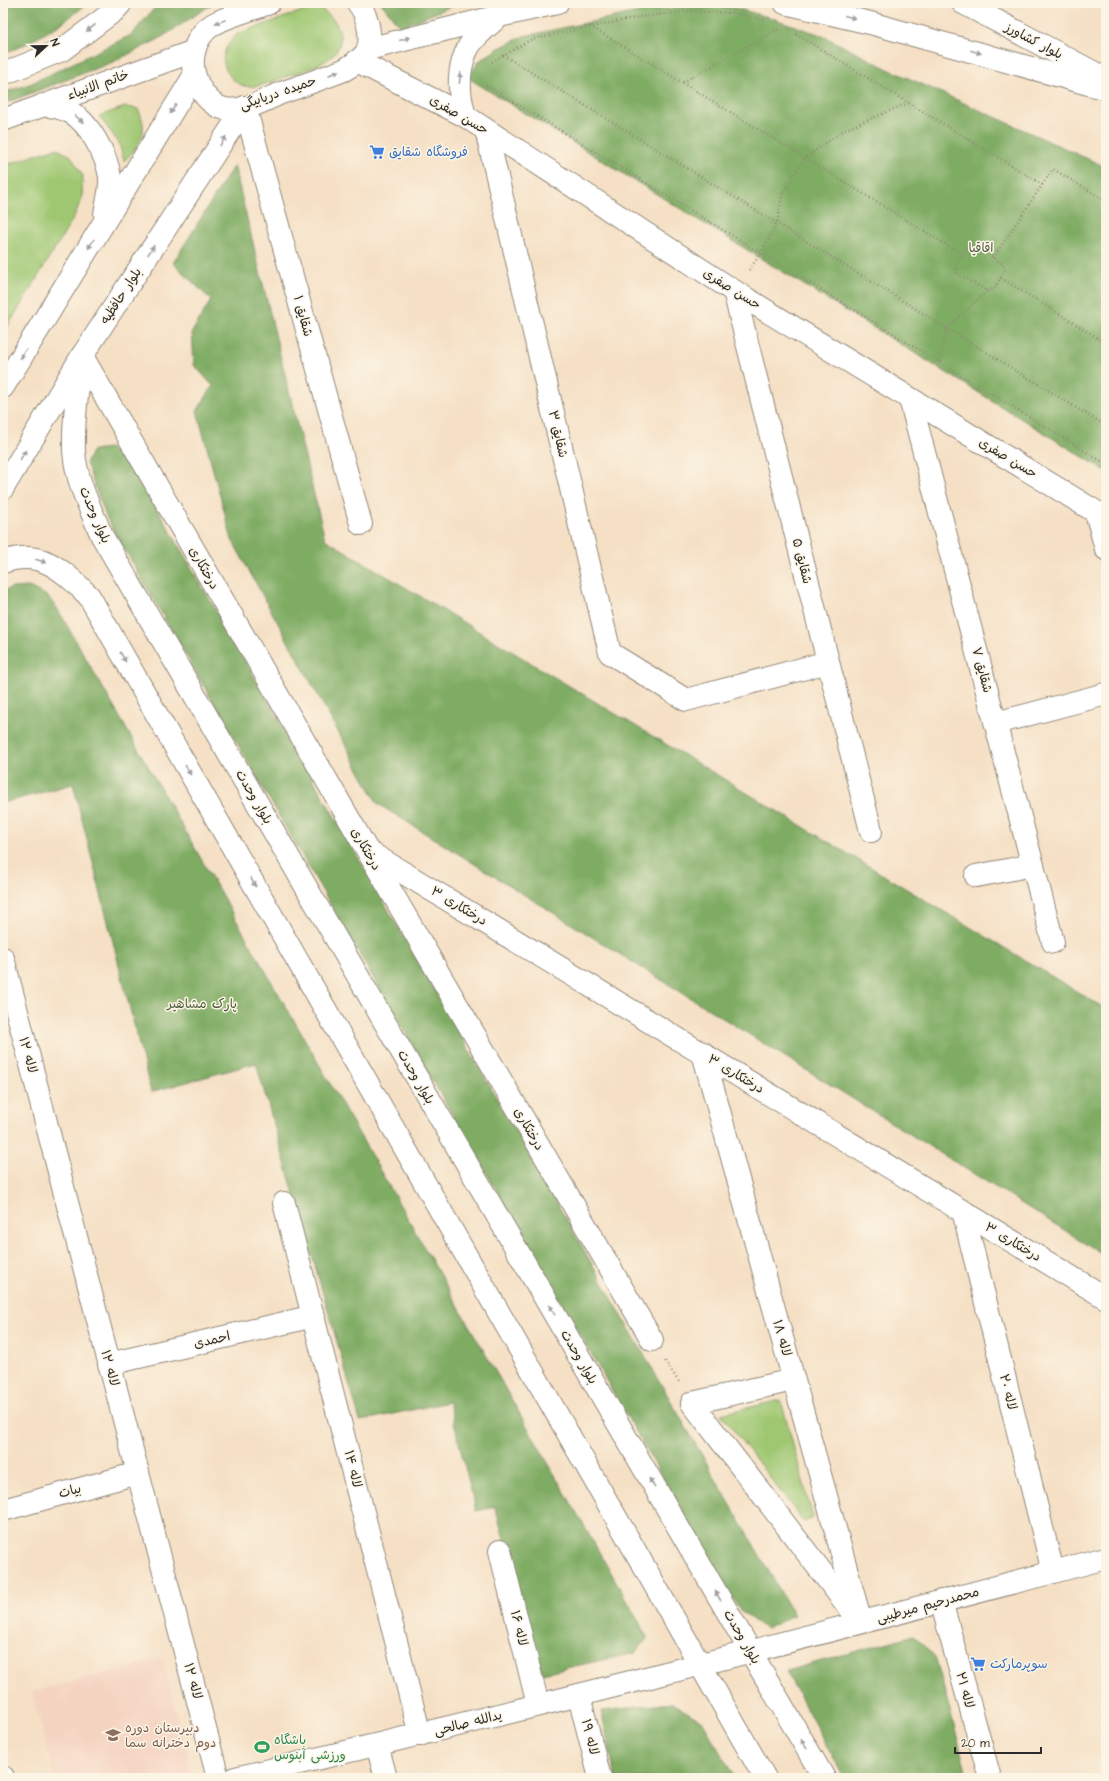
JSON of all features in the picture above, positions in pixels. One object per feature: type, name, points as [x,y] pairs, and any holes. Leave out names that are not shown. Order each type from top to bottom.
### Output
[{"type":"street","points":[[3,74],[62,50],[114,11],[121,3]]},
{"type":"street","name":"حمیده دریابیگی","points":[[269,3],[213,24],[200,37],[194,51],[192,64],[194,76],[202,93],[213,104],[226,109],[245,107],[344,70],[362,55],[499,16],[557,3]]},
{"type":"street","points":[[358,3],[365,16],[368,28],[362,55]]},
{"type":"street","points":[[785,3],[870,22],[1106,89]]},
{"type":"street","name":"بلوار کشاورز","points":[[963,3],[1106,79]]},
{"type":"street","points":[[465,116],[459,89],[464,57],[477,36],[499,16]]},
{"type":"street","name":"خاتم الانبیاء","points":[[3,120],[43,104],[194,51]]},
{"type":"street","name":"حسن صفری","points":[[362,55],[465,116],[734,291],[1101,515]]},
{"type":"street","points":[[3,387],[194,76]]},
{"type":"street","points":[[43,104],[71,113],[81,121],[97,142],[103,153],[110,177],[104,221]]},
{"type":"street","name":"بلوار حافظیه","points":[[3,488],[82,356],[245,107]]},
{"type":"street","name":"شقایق ۱","points":[[245,107],[361,524]]},
{"type":"street","name":"شقایق ۳","points":[[486,130],[610,653],[686,700],[828,662]]},
{"type":"street","name":"شقایق ۵","points":[[734,291],[871,831]]},
{"type":"street","name":"درختکاری","points":[[82,356],[652,1340]]},
{"type":"street","name":"بلوار وحدت","points":[[82,356],[76,410],[74,452],[86,499],[102,536],[824,1778]]},
{"type":"street","name":"شقایق ۷","points":[[910,399],[1053,942]]},
{"type":"street","points":[[1101,515],[1106,549]]},
{"type":"street","points":[[3,562],[26,557],[53,565],[89,596],[765,1778]]},
{"type":"street","points":[[996,723],[1106,694]]},
{"type":"street","name":"درختکاری ۳","points":[[367,850],[1106,1298]]},
{"type":"street","points":[[976,876],[1033,865]]},
{"type":"street","name":"لاله ۱۲","points":[[3,958],[218,1778]]},
{"type":"street","name":"لاله ۱۸","points":[[703,1053],[861,1622]]},
{"type":"street","name":"لاله ۱۴","points":[[284,1203],[420,1735]]},
{"type":"street","name":"لاله ۲۰","points":[[963,1211],[1053,1572]]},
{"type":"street","name":"احمدی","points":[[109,1364],[314,1316]]},
{"type":"street","points":[[793,1380],[692,1403],[861,1622]]},
{"type":"street","name":"بیات","points":[[3,1510],[138,1473]]},
{"type":"street","name":"لاله ۱۶","points":[[500,1551],[538,1705]]},
{"type":"street","name":"محمدرحیم میرطیبی","points":[[700,1664],[1106,1558]]},
{"type":"street","name":"لاله ۲۱","points":[[941,1601],[990,1778]]},
{"type":"street","name":"یدالله صالحی","points":[[234,1778],[420,1735],[579,1696],[700,1664]]},
{"type":"street","name":"لاله ۱۹","points":[[579,1696],[600,1778]]},
{"type":"street","points":[[377,1745],[386,1778]]},
{"type":"path","points":[[490,63],[532,39],[639,17],[692,11],[735,14],[770,23]]},
{"type":"path","points":[[683,82],[782,28],[776,25]]},
{"type":"path","points":[[590,26],[963,255]]},
{"type":"path","points":[[792,32],[1043,185]]},
{"type":"path","points":[[503,55],[1106,426]]},
{"type":"path","points":[[485,84],[1106,464]]},
{"type":"path","points":[[734,291],[761,253],[777,223],[783,192],[805,158],[844,130],[909,103]]},
{"type":"path","points":[[994,258],[1053,169],[1106,201]]},
{"type":"path","points":[[939,362],[947,328],[987,291],[994,289],[1005,270],[1003,264],[974,246],[967,248],[956,266],[957,273],[987,291]]},
{"type":"path","points":[[1001,278],[1106,343]]},
{"type":"path","points":[[652,1340],[692,1403]]},
{"type":"shaded area","name":"دبیرستان دوره دوم دخترانه سما","points":[[162,1658],[194,1778],[55,1778],[32,1692]]},
{"type":"green space","points":[[3,3],[88,3],[48,32],[3,54]]},
{"type":"green space","points":[[159,3],[214,3],[159,39],[113,62],[3,104],[3,93],[32,83],[131,35]]},
{"type":"green space","points":[[381,3],[460,3],[400,27]]},
{"type":"green space","name":"اقاقیا","points":[[691,6],[735,8],[772,18],[821,35],[886,68],[1106,167],[1106,471],[468,78],[479,61],[499,48],[524,36],[638,12]]},
{"type":"green space","points":[[319,8],[331,17],[339,30],[340,40],[338,49],[332,56],[314,67],[260,86],[249,87],[234,81],[226,70],[224,53],[228,45],[237,34],[305,10]]},
{"type":"green space","points":[[125,107],[138,109],[142,117],[143,131],[139,144],[124,161],[119,143],[99,116]]},
{"type":"green space","points":[[56,148],[71,156],[83,176],[82,198],[73,219],[3,334],[3,166]]},
{"type":"green space","points":[[234,165],[325,539],[1106,1009],[1106,1256],[378,804],[232,540],[197,411],[213,386],[194,365],[192,332],[211,300],[173,263]]},
{"type":"green space","points":[[109,448],[125,461],[149,494],[794,1615],[766,1629],[740,1611],[107,519],[86,463],[93,450]]},
{"type":"green space","name":"پارک مشاهیر","points":[[29,587],[47,596],[57,608],[648,1637],[636,1653],[542,1673],[495,1507],[476,1511],[449,1402],[360,1421],[256,1063],[151,1092],[73,784],[3,803],[3,591],[11,588]]},
{"type":"green space","points":[[781,1400],[813,1518],[804,1522],[721,1414]]},
{"type":"green space","points":[[914,1635],[936,1659],[968,1778],[844,1778],[786,1671]]},
{"type":"green space","points":[[672,1703],[702,1721],[735,1778],[616,1778],[601,1711]]},
{"type":"place","name":"فروشگاه شقایق","points":[[377,152]]},
{"type":"place","name":"سوپرمارکت","points":[[978,1664]]},
{"type":"place","name":"دبیرستان دوره دوم دخترانه سما","points":[[113,1735]]},
{"type":"place","name":"باشگاه ورزشی آبنوس","points":[[262,1747]]}]
